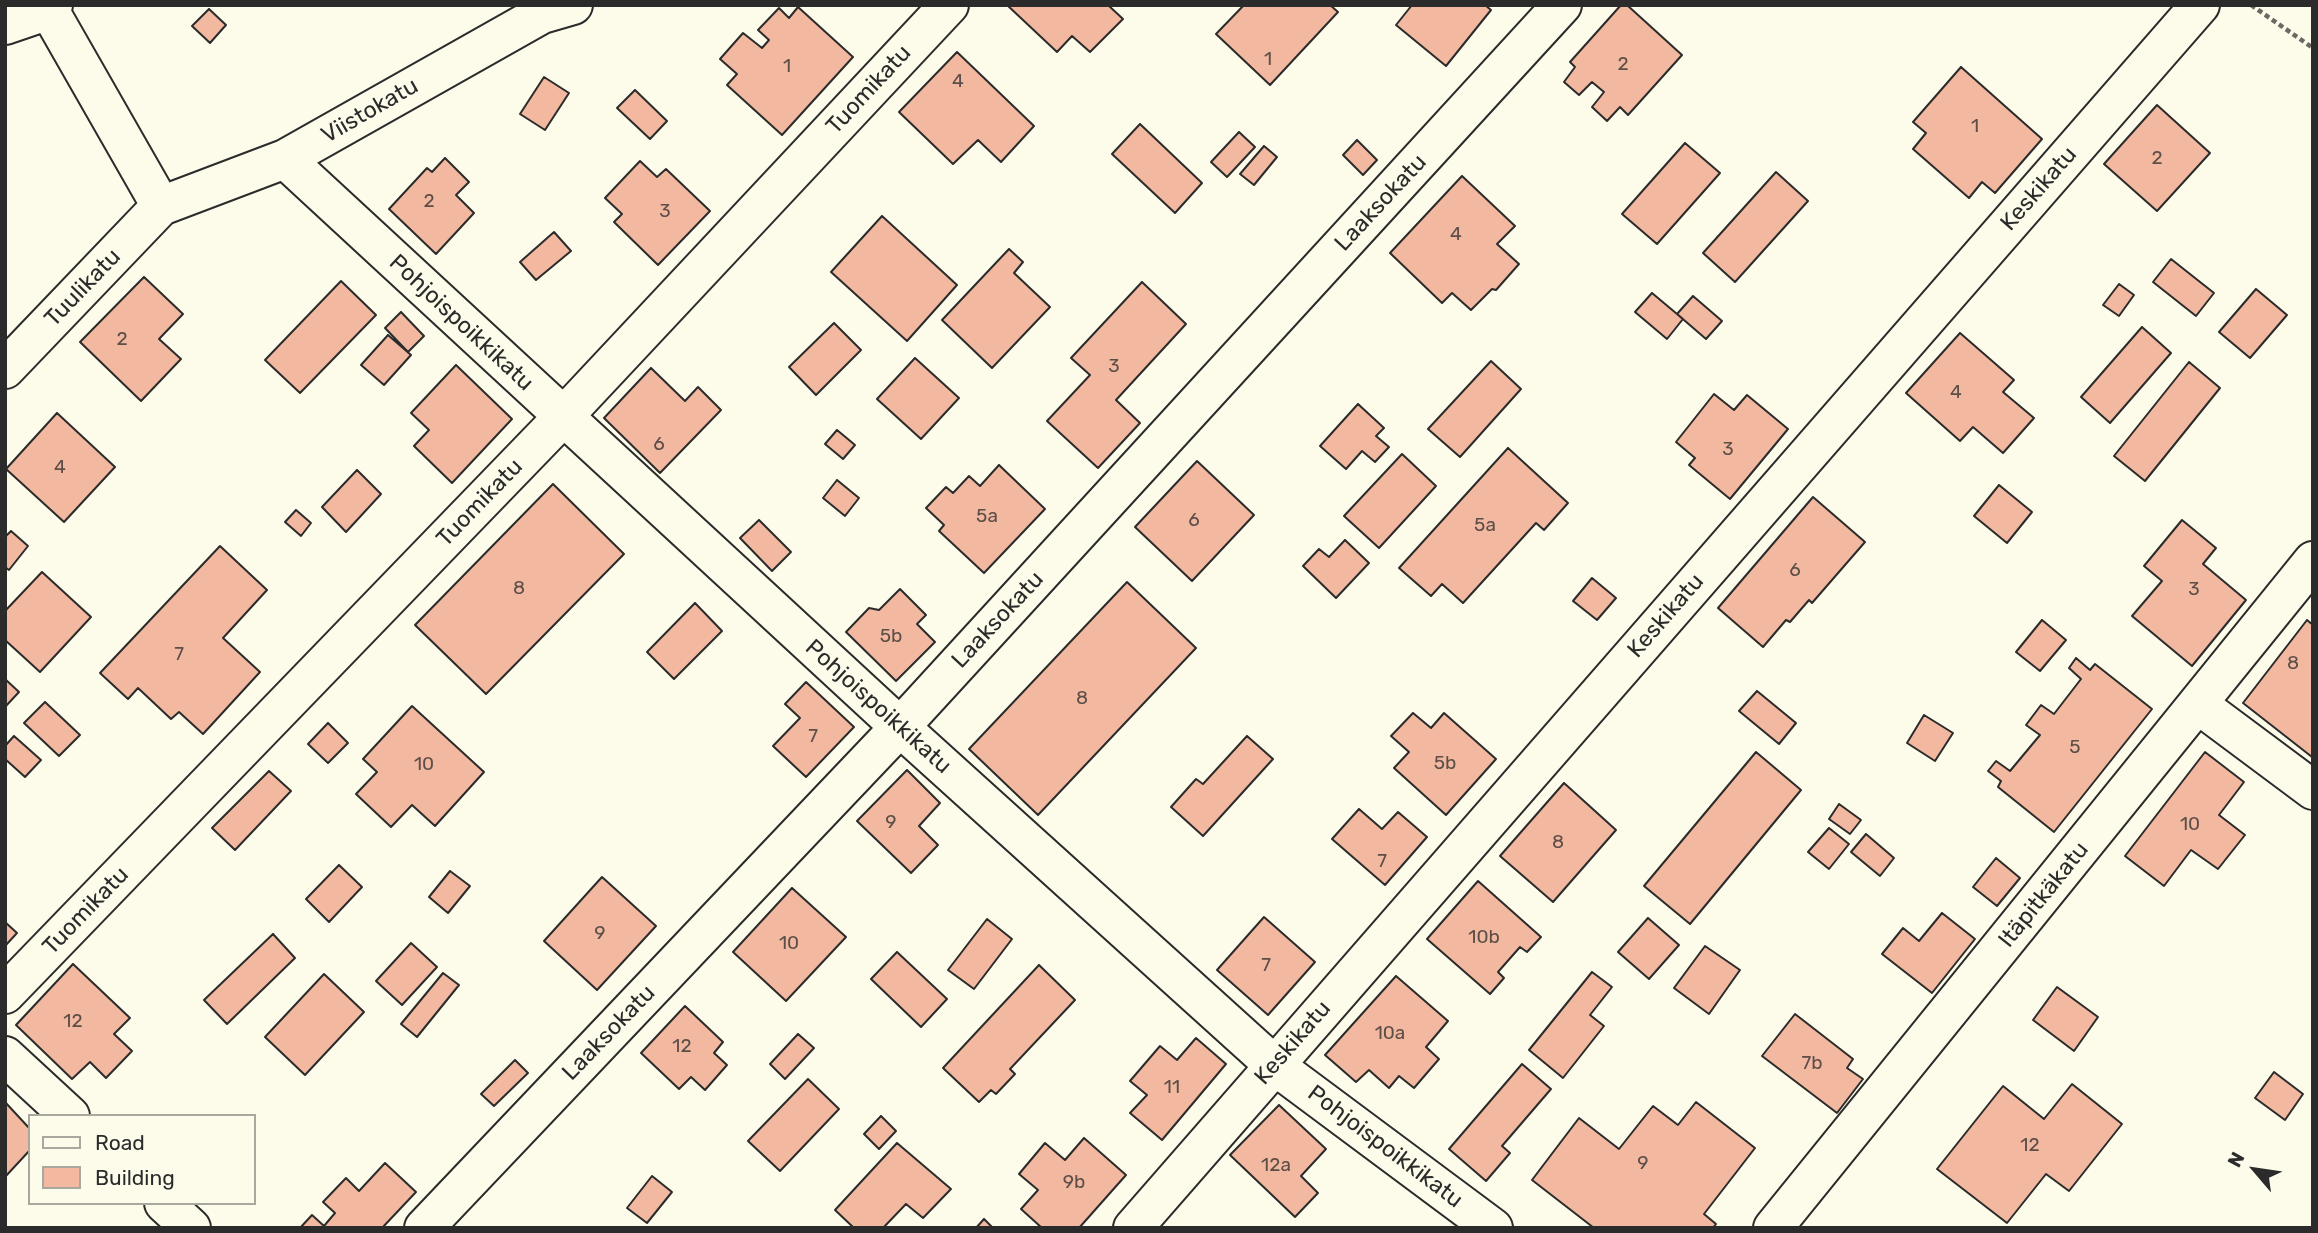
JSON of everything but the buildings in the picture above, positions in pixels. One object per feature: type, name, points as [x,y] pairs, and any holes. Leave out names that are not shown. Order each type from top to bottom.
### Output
[{"type":"street","name":"Viistokatu","points":[[161,206],[285,159],[542,14],[573,5]]},
{"type":"street","name":"Tuomikatu","points":[[5,995],[562,418],[949,5]]},
{"type":"street","name":"Laaksokatu","points":[[424,1228],[900,727],[1562,5]]},
{"type":"street","name":"Keskikatu","points":[[1133,1228],[2200,5]]},
{"type":"street","points":[[5,25],[51,8],[161,206]]},
{"type":"street","name":"Pohjoispoikkikatu","points":[[285,159],[562,418],[1274,1065],[1493,1228]]},
{"type":"street","name":"Tuulikatu","points":[[5,369],[161,206]]},
{"type":"street","name":"Itäpitkäkatu","points":[[1773,1228],[2313,561]]},
{"type":"street","points":[[2199,705],[2313,790]]},
{"type":"street","points":[[5,1056],[68,1114]]},
{"type":"street","points":[[166,1205],[191,1228]]},
{"type":"path","points":[[2251,5],[2313,48]]}]
